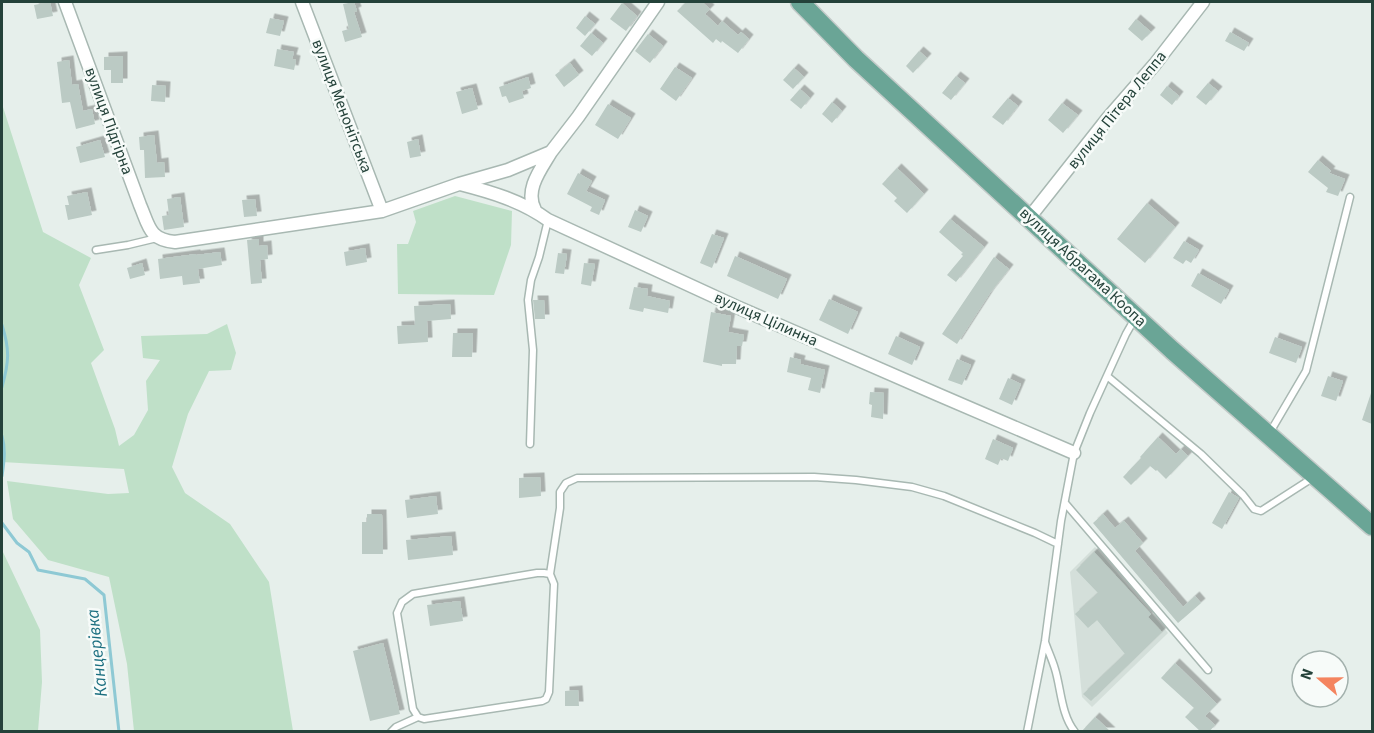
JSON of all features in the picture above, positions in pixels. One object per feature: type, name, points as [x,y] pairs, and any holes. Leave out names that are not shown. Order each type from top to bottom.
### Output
[{"type":"main road","name":"вулиця Абрагама Коопа","points":[[800,2],[856,59],[1172,350],[1372,525]]},
{"type":"street","name":"вулиця Підгірна","points":[[65,2],[140,206],[156,238]]},
{"type":"street","name":"вулиця Менонітська","points":[[302,2],[382,212]]},
{"type":"street","points":[[535,210],[531,203],[536,177],[551,152],[658,2]]},
{"type":"street","name":"вулиця Пітера Леппа","points":[[1029,218],[1203,2]]},
{"type":"street","points":[[156,238],[175,242],[382,212],[459,183],[508,170],[551,152]]},
{"type":"street","name":"вулиця Цілинна","points":[[459,183],[535,210],[548,220],[737,307],[1074,453]]},
{"type":"lane","points":[[1269,435],[1306,371],[1350,197]]},
{"type":"lane","points":[[530,444],[533,350],[528,300],[531,280],[548,220]]},
{"type":"lane","points":[[96,250],[156,238]]},
{"type":"lane","points":[[1027,732],[1045,641],[1061,521],[1074,453],[1090,413],[1136,316]]},
{"type":"lane","points":[[1107,376],[1201,454],[1254,509],[1261,511],[1316,476]]},
{"type":"lane","points":[[550,574],[537,573],[413,594],[402,602],[397,613],[413,708],[418,717],[424,719],[546,699],[549,692],[554,584],[550,574],[560,508],[560,492],[566,483],[577,478],[814,477],[912,487],[944,496],[1058,544]]},
{"type":"lane","points":[[1065,503],[1208,670]]},
{"type":"lane","points":[[1045,641],[1055,669],[1065,710],[1075,732]]},
{"type":"lane","points":[[391,732],[396,727],[418,717]]},
{"type":"shaded area","points":[[1095,547],[1168,633],[1092,707],[1082,697],[1070,572]]},
{"type":"green space","points":[[2,104],[43,232],[91,258],[79,285],[104,350],[91,363],[119,446],[134,435],[148,410],[146,381],[160,360],[143,358],[141,336],[207,334],[227,324],[236,353],[231,370],[209,371],[188,414],[172,467],[185,493],[230,524],[269,582],[293,731],[134,731],[127,664],[109,577],[48,560],[13,519],[7,481],[108,494],[129,493],[124,469],[2,462]]},
{"type":"green space","points":[[455,196],[512,211],[511,245],[494,295],[398,294],[397,244],[408,244],[416,222],[413,211]]},
{"type":"green space","points":[[2,550],[40,630],[42,682],[38,731],[2,731]]},
{"type":"building","points":[[50,2],[53,16],[37,19],[34,5]]},
{"type":"building","points":[[354,2],[357,11],[354,12],[362,37],[345,42],[342,31],[349,29],[343,4]]},
{"type":"building","points":[[686,2],[702,2],[710,9],[705,14],[718,26],[722,21],[738,35],[741,32],[749,39],[738,53],[722,41],[721,43],[716,39],[713,43],[677,11]]},
{"type":"building","points":[[622,3],[637,16],[626,31],[610,19]]},
{"type":"building","points":[[585,16],[595,24],[585,36],[576,28]]},
{"type":"building","points":[[270,18],[284,21],[280,36],[266,33]]},
{"type":"building","points":[[1136,19],[1151,32],[1142,41],[1128,29]]},
{"type":"building","points":[[1230,32],[1249,43],[1244,51],[1225,41]]},
{"type":"building","points":[[591,33],[603,43],[592,56],[580,46]]},
{"type":"building","points":[[648,34],[663,46],[650,63],[635,51]]},
{"type":"building","points":[[277,49],[294,52],[292,59],[296,60],[294,70],[274,66]]},
{"type":"building","points":[[919,51],[927,58],[913,73],[906,66]]},
{"type":"building","points":[[123,56],[123,83],[111,83],[111,70],[104,70],[104,57]]},
{"type":"building","points":[[69,60],[72,85],[78,84],[83,111],[92,109],[95,124],[76,129],[70,102],[62,103],[57,62]]},
{"type":"building","points":[[570,63],[579,75],[564,87],[555,75]]},
{"type":"building","points":[[675,67],[692,78],[676,101],[660,89]]},
{"type":"building","points":[[794,68],[804,77],[793,89],[783,80]]},
{"type":"building","points":[[956,76],[965,83],[951,100],[942,93]]},
{"type":"building","points":[[528,77],[531,88],[522,91],[524,98],[509,103],[506,96],[502,97],[499,87]]},
{"type":"building","points":[[1208,83],[1218,91],[1206,105],[1196,97]]},
{"type":"building","points":[[152,85],[166,86],[165,102],[151,101]]},
{"type":"building","points":[[1167,86],[1179,96],[1172,105],[1160,95]]},
{"type":"building","points":[[472,88],[478,109],[462,114],[456,92]]},
{"type":"building","points":[[800,89],[810,98],[801,109],[790,100]]},
{"type":"building","points":[[1008,98],[1018,106],[1003,125],[992,117]]},
{"type":"building","points":[[832,102],[842,111],[832,123],[822,114]]},
{"type":"building","points":[[1062,103],[1078,115],[1063,133],[1048,120]]},
{"type":"building","points":[[608,104],[631,118],[618,139],[595,125]]},
{"type":"building","points":[[154,135],[157,163],[164,162],[165,177],[145,178],[144,150],[140,150],[139,137]]},
{"type":"building","points":[[418,139],[421,156],[410,158],[407,142]]},
{"type":"building","points":[[100,140],[105,157],[80,163],[76,147]]},
{"type":"building","points":[[1318,160],[1331,171],[1329,173],[1345,179],[1338,196],[1326,192],[1328,188],[1308,172]]},
{"type":"building","points":[[897,168],[924,194],[907,213],[894,201],[897,198],[882,184]]},
{"type":"building","points":[[578,173],[592,181],[586,191],[605,200],[599,215],[590,211],[592,207],[567,194]]},
{"type":"building","points":[[87,192],[92,215],[68,220],[65,205],[69,205],[67,196]]},
{"type":"building","points":[[180,197],[184,227],[164,230],[162,216],[169,215],[167,199]]},
{"type":"building","points":[[255,199],[257,216],[244,217],[242,200]]},
{"type":"building","points":[[1147,203],[1175,227],[1145,263],[1117,239]]},
{"type":"building","points":[[635,210],[648,216],[641,232],[628,227]]},
{"type":"building","points":[[950,219],[984,247],[956,282],[947,275],[963,253],[939,232]]},
{"type":"building","points":[[712,234],[724,238],[712,268],[700,263]]},
{"type":"building","points":[[259,239],[259,246],[267,245],[268,259],[260,260],[262,283],[251,284],[247,240]]},
{"type":"building","points":[[1184,241],[1199,250],[1191,263],[1186,260],[1183,264],[1173,258]]},
{"type":"building","points":[[365,248],[367,262],[346,266],[344,252]]},
{"type":"building","points":[[220,252],[222,265],[198,269],[200,283],[183,285],[182,276],[160,279],[158,259]]},
{"type":"building","points":[[558,253],[567,254],[564,274],[555,273]]},
{"type":"building","points":[[735,256],[787,279],[778,299],[727,276]]},
{"type":"building","points":[[994,257],[1009,269],[990,293],[957,344],[942,334]]},
{"type":"building","points":[[142,263],[145,275],[130,279],[127,268]]},
{"type":"building","points":[[584,263],[595,264],[591,286],[581,284]]},
{"type":"building","points":[[1198,273],[1229,290],[1221,304],[1191,286]]},
{"type":"building","points":[[634,287],[648,289],[647,296],[670,301],[668,313],[644,308],[643,312],[629,309]]},
{"type":"building","points":[[829,299],[858,312],[848,334],[819,320]]},
{"type":"building","points":[[533,300],[544,300],[545,319],[535,319]]},
{"type":"building","points":[[450,304],[451,319],[427,321],[428,342],[398,344],[397,326],[415,325],[414,306]]},
{"type":"building","points":[[711,312],[731,316],[728,332],[744,335],[742,346],[737,346],[736,364],[722,364],[722,366],[703,362]]},
{"type":"building","points":[[453,333],[473,333],[472,357],[452,357]]},
{"type":"building","points":[[896,336],[920,347],[912,365],[888,354]]},
{"type":"building","points":[[1275,337],[1302,347],[1296,363],[1269,353]]},
{"type":"building","points":[[790,357],[801,360],[800,364],[825,370],[820,393],[808,390],[811,378],[787,372]]},
{"type":"building","points":[[957,359],[971,365],[962,385],[948,380]]},
{"type":"building","points":[[1328,376],[1343,381],[1336,401],[1321,396]]},
{"type":"building","points":[[1008,378],[1021,384],[1012,405],[999,399]]},
{"type":"building","points":[[870,392],[884,393],[883,419],[871,417]]},
{"type":"building","points":[[1372,393],[1372,424],[1362,420]]},
{"type":"building","points":[[1158,437],[1176,454],[1181,449],[1188,456],[1166,479],[1150,466],[1131,485],[1123,477]]},
{"type":"building","points":[[993,439],[1013,448],[1008,461],[1001,458],[998,465],[985,459]]},
{"type":"building","points":[[540,477],[541,496],[519,498],[519,478]]},
{"type":"building","points":[[1229,492],[1239,498],[1222,529],[1212,523]]},
{"type":"building","points":[[436,496],[438,514],[407,518],[405,500]]},
{"type":"building","points":[[367,514],[382,514],[383,554],[362,554],[362,522],[367,522]]},
{"type":"building","points":[[1103,514],[1115,528],[1124,521],[1143,543],[1135,551],[1183,607],[1195,596],[1201,603],[1178,623],[1093,523]]},
{"type":"building","points":[[451,536],[453,555],[408,560],[406,540]]},
{"type":"building","points":[[1094,552],[1151,614],[1148,617],[1162,632],[1091,701],[1083,694],[1125,654],[1097,620],[1088,628],[1075,614],[1098,593],[1076,570]]},
{"type":"building","points":[[460,601],[463,621],[430,626],[427,605]]},
{"type":"building","points":[[383,643],[400,714],[370,721],[353,651]]},
{"type":"building","points":[[1175,663],[1217,704],[1205,716],[1215,725],[1209,732],[1201,732],[1185,717],[1194,708],[1161,678]]},
{"type":"building","points":[[578,690],[579,706],[565,706],[565,691]]},
{"type":"building","points":[[1095,717],[1111,732],[1081,732]]},
{"type":"waterway","name":"Канцерівка","points":[[2,325],[8,356],[2,387]]},
{"type":"waterway","name":"Канцерівка","points":[[2,436],[4,451],[2,476]]},
{"type":"waterway","name":"Канцерівка","points":[[2,523],[17,543],[29,552],[38,570],[85,579],[104,595],[119,732]]}]
